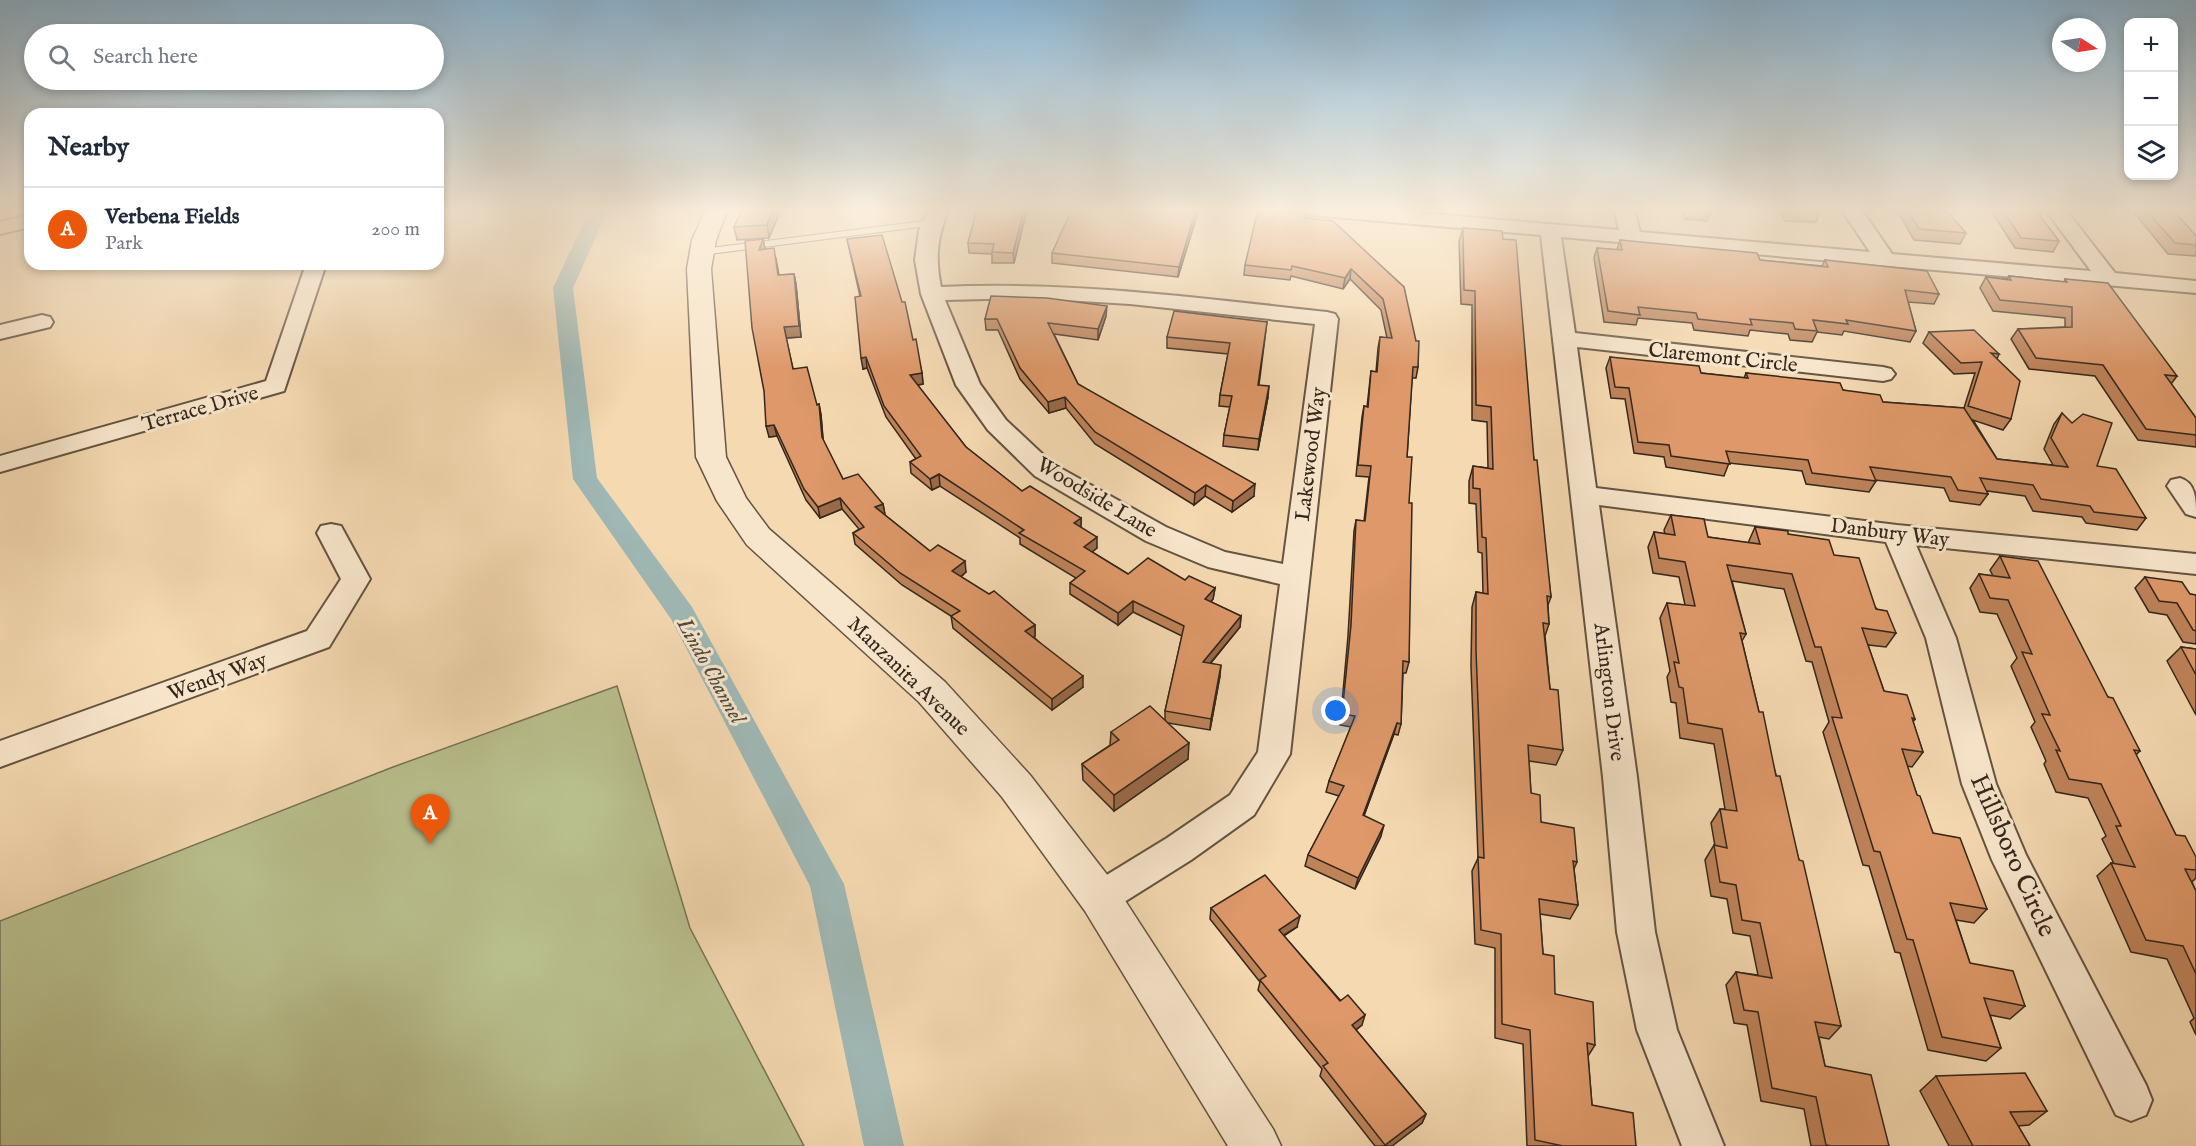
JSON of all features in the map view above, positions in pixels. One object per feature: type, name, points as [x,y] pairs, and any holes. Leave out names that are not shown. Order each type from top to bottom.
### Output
[{"type":"street","name":"Manzanita Avenue","points":[[700,262],[711,457],[732,501],[758,537],[932,692],[1016,786],[1100,898],[1256,1146]]},
{"type":"street","name":"Woodside Lane","points":[[926,262],[932,294],[968,385],[997,425],[1044,470],[1156,534],[1218,560],[1295,577]]},
{"type":"street","name":"Arlington Drive","points":[[1554,262],[1620,777],[1636,932],[1657,1030],[1703,1146]]},
{"type":"street","points":[[1904,262],[2196,287]]},
{"type":"street","points":[[2096,262],[2108,279]]},
{"type":"street","name":"Terrace Drive","points":[[0,464],[276,386],[314,270]]},
{"type":"street","name":"Lakewood Way","points":[[932,294],[990,290],[1076,294],[1327,319],[1274,754],[1242,805],[1179,849],[1100,898]]},
{"type":"street","points":[[0,332],[42,322]]},
{"type":"street","name":"Claremont Circle","points":[[1564,339],[1882,374]]},
{"type":"street","points":[[2180,486],[2196,508]]},
{"type":"street","name":"Danbury Way","points":[[1585,495],[1897,534],[2196,564]]},
{"type":"street","name":"Wendy Way","points":[[0,753],[318,639],[356,579],[331,533]]},
{"type":"street","name":"Hillsboro Circle","points":[[1897,534],[1941,638],[1983,795],[2010,860],[2132,1100]]},
{"type":"green space","points":[[617,686],[690,928],[804,1146],[0,1146],[0,921],[393,767]]},
{"type":"building","points":[[747,262],[776,262],[778,275],[794,274],[799,326],[784,327],[793,369],[807,367],[817,405],[819,404],[822,437],[843,479],[858,474],[883,504],[875,507],[930,551],[938,545],[965,561],[952,571],[989,594],[994,591],[1035,625],[1025,631],[1083,676],[1052,699],[951,616],[960,611],[900,573],[853,533],[864,527],[840,498],[818,507],[804,489],[774,425],[766,426],[764,391],[752,328]]},
{"type":"building","points":[[853,262],[890,262],[902,302],[905,302],[913,340],[916,339],[922,373],[910,375],[966,447],[1022,491],[1030,486],[1081,518],[1074,523],[1097,537],[1084,547],[1128,574],[1148,558],[1185,580],[1189,576],[1215,588],[1205,599],[1241,616],[1203,662],[1221,665],[1211,719],[1165,711],[1184,626],[1133,601],[1118,613],[1070,583],[1085,571],[1019,533],[1024,530],[939,474],[930,479],[910,462],[921,456],[884,406],[866,357],[861,358],[855,297],[861,296]]},
{"type":"building","points":[[1138,262],[1180,262],[1179,267]]},
{"type":"building","points":[[1246,262],[1378,262],[1404,287],[1416,341],[1419,341],[1418,367],[1413,367],[1407,457],[1412,457],[1409,503],[1412,503],[1409,662],[1403,661],[1401,724],[1397,723],[1363,815],[1384,825],[1358,878],[1308,855],[1344,786],[1329,781],[1355,716],[1342,714],[1351,625],[1356,520],[1365,521],[1371,466],[1358,465],[1364,406],[1368,407],[1371,371],[1377,372],[1380,337],[1392,338],[1383,299],[1351,269],[1345,278],[1292,266],[1291,270],[1245,265]]},
{"type":"building","points":[[1464,262],[1518,262],[1534,460],[1537,460],[1551,597],[1547,596],[1549,624],[1543,623],[1550,689],[1558,690],[1563,750],[1528,745],[1531,793],[1540,795],[1541,822],[1574,828],[1577,862],[1573,861],[1578,905],[1539,899],[1543,954],[1554,956],[1555,994],[1593,1002],[1595,1045],[1587,1043],[1592,1105],[1633,1113],[1636,1146],[1563,1146],[1535,1140],[1530,1030],[1502,1024],[1501,934],[1481,930],[1478,857],[1484,858],[1476,592],[1488,594],[1486,538],[1482,537],[1480,489],[1473,488],[1473,466],[1493,469],[1491,407],[1476,405],[1475,291],[1464,290]]},
{"type":"building","points":[[1600,262],[1784,262],[1828,267],[1826,262],[1848,262],[1927,271],[1939,294],[1905,290],[1916,331],[1846,320],[1848,324],[1813,320],[1817,331],[1795,329],[1793,323],[1750,319],[1752,325],[1698,319],[1696,313],[1638,307],[1640,315],[1608,311]]},
{"type":"building","points":[[2009,276],[2067,282],[2065,279],[2108,283],[2177,376],[2165,375],[2196,418],[2196,435],[2146,429],[2103,365],[2036,358],[2018,329],[2072,327],[2072,307],[2000,300],[1986,277],[2011,280]]},
{"type":"building","points":[[991,296],[1047,298],[1107,306],[1098,329],[1048,323],[1078,384],[1255,484],[1233,501],[1206,485],[1195,493],[1095,432],[1065,397],[1048,402],[1020,368],[997,319],[985,319]]},
{"type":"building","points":[[1174,311],[1267,322],[1258,385],[1269,386],[1259,439],[1224,435],[1232,396],[1220,395],[1230,343],[1167,337]]},
{"type":"building","points":[[1974,330],[1999,354],[1991,353],[2020,381],[2011,419],[1968,406],[1982,362],[1961,363],[1929,332]]},
{"type":"building","points":[[1610,357],[1699,366],[1701,373],[1748,378],[1746,373],[1840,383],[1843,390],[1880,395],[1883,402],[1964,408],[1997,459],[2068,467],[2051,438],[2062,413],[2072,423],[2083,414],[2112,423],[2097,466],[2116,469],[2146,518],[2094,512],[2090,506],[2041,499],[2033,485],[1980,478],[1988,494],[1958,490],[1951,477],[1870,467],[1876,481],[1812,473],[1808,460],[1726,451],[1730,464],[1671,456],[1669,445],[1638,442],[1629,388],[1615,387]]},
{"type":"building","points":[[1671,515],[1704,519],[1708,537],[1760,544],[1755,527],[1788,531],[1788,534],[1829,540],[1834,555],[1859,558],[1876,609],[1887,611],[1896,633],[1862,628],[1884,691],[1907,695],[1915,719],[1912,718],[1923,752],[1902,749],[1917,795],[1920,796],[1933,833],[1960,838],[1987,909],[1950,903],[1970,963],[2013,971],[2025,1006],[1984,998],[2001,1048],[1942,1037],[1913,940],[1907,939],[1880,852],[1874,851],[1832,717],[1842,718],[1821,647],[1815,647],[1792,574],[1727,565],[1746,634],[1740,633],[1759,712],[1763,712],[1776,776],[1780,776],[1799,860],[1803,861],[1841,1026],[1815,1022],[1825,1066],[1871,1075],[1889,1146],[1826,1145],[1816,1097],[1772,1088],[1758,1012],[1744,1010],[1736,972],[1772,978],[1760,923],[1742,920],[1736,885],[1720,882],[1714,845],[1727,848],[1720,809],[1737,811],[1722,729],[1688,723],[1683,688],[1679,687],[1674,662],[1679,663],[1667,603],[1695,606],[1685,562],[1659,558],[1654,532],[1675,535]]},
{"type":"building","points":[[2000,556],[2038,561],[2108,697],[2113,698],[2140,751],[2134,750],[2176,835],[2185,836],[2196,857],[2196,870],[2185,869],[2196,891],[2196,974],[2183,946],[2146,940],[2111,863],[2135,867],[2116,826],[2121,826],[2101,784],[2069,779],[2056,750],[2060,751],[2042,714],[2050,715],[2022,652],[2032,654],[2008,600],[1990,598],[1979,574],[2010,578]]},
{"type":"building","points":[[2145,577],[2182,582],[2190,594],[2196,595],[2196,631],[2193,630],[2177,603],[2159,601]]},
{"type":"building","points":[[2181,647],[2196,649],[2196,675]]},
{"type":"building","points":[[1150,706],[1189,743],[1114,795],[1082,764],[1119,740],[1111,732]]},
{"type":"building","points":[[1265,875],[1300,916],[1279,930],[1340,1001],[1348,995],[1365,1015],[1352,1025],[1426,1114],[1385,1145],[1323,1066],[1328,1063],[1260,980],[1266,976],[1211,908]]},
{"type":"building","points":[[2025,1073],[2047,1111],[2010,1112],[2030,1146],[1973,1146],[1936,1076]]},
{"type":"waterway","name":"Lindo Channel","points":[[575,262],[563,288],[585,479],[682,614],[827,884],[884,1146]]},
{"type":"place","name":"Verbena Fields","points":[[430,844]]}]
